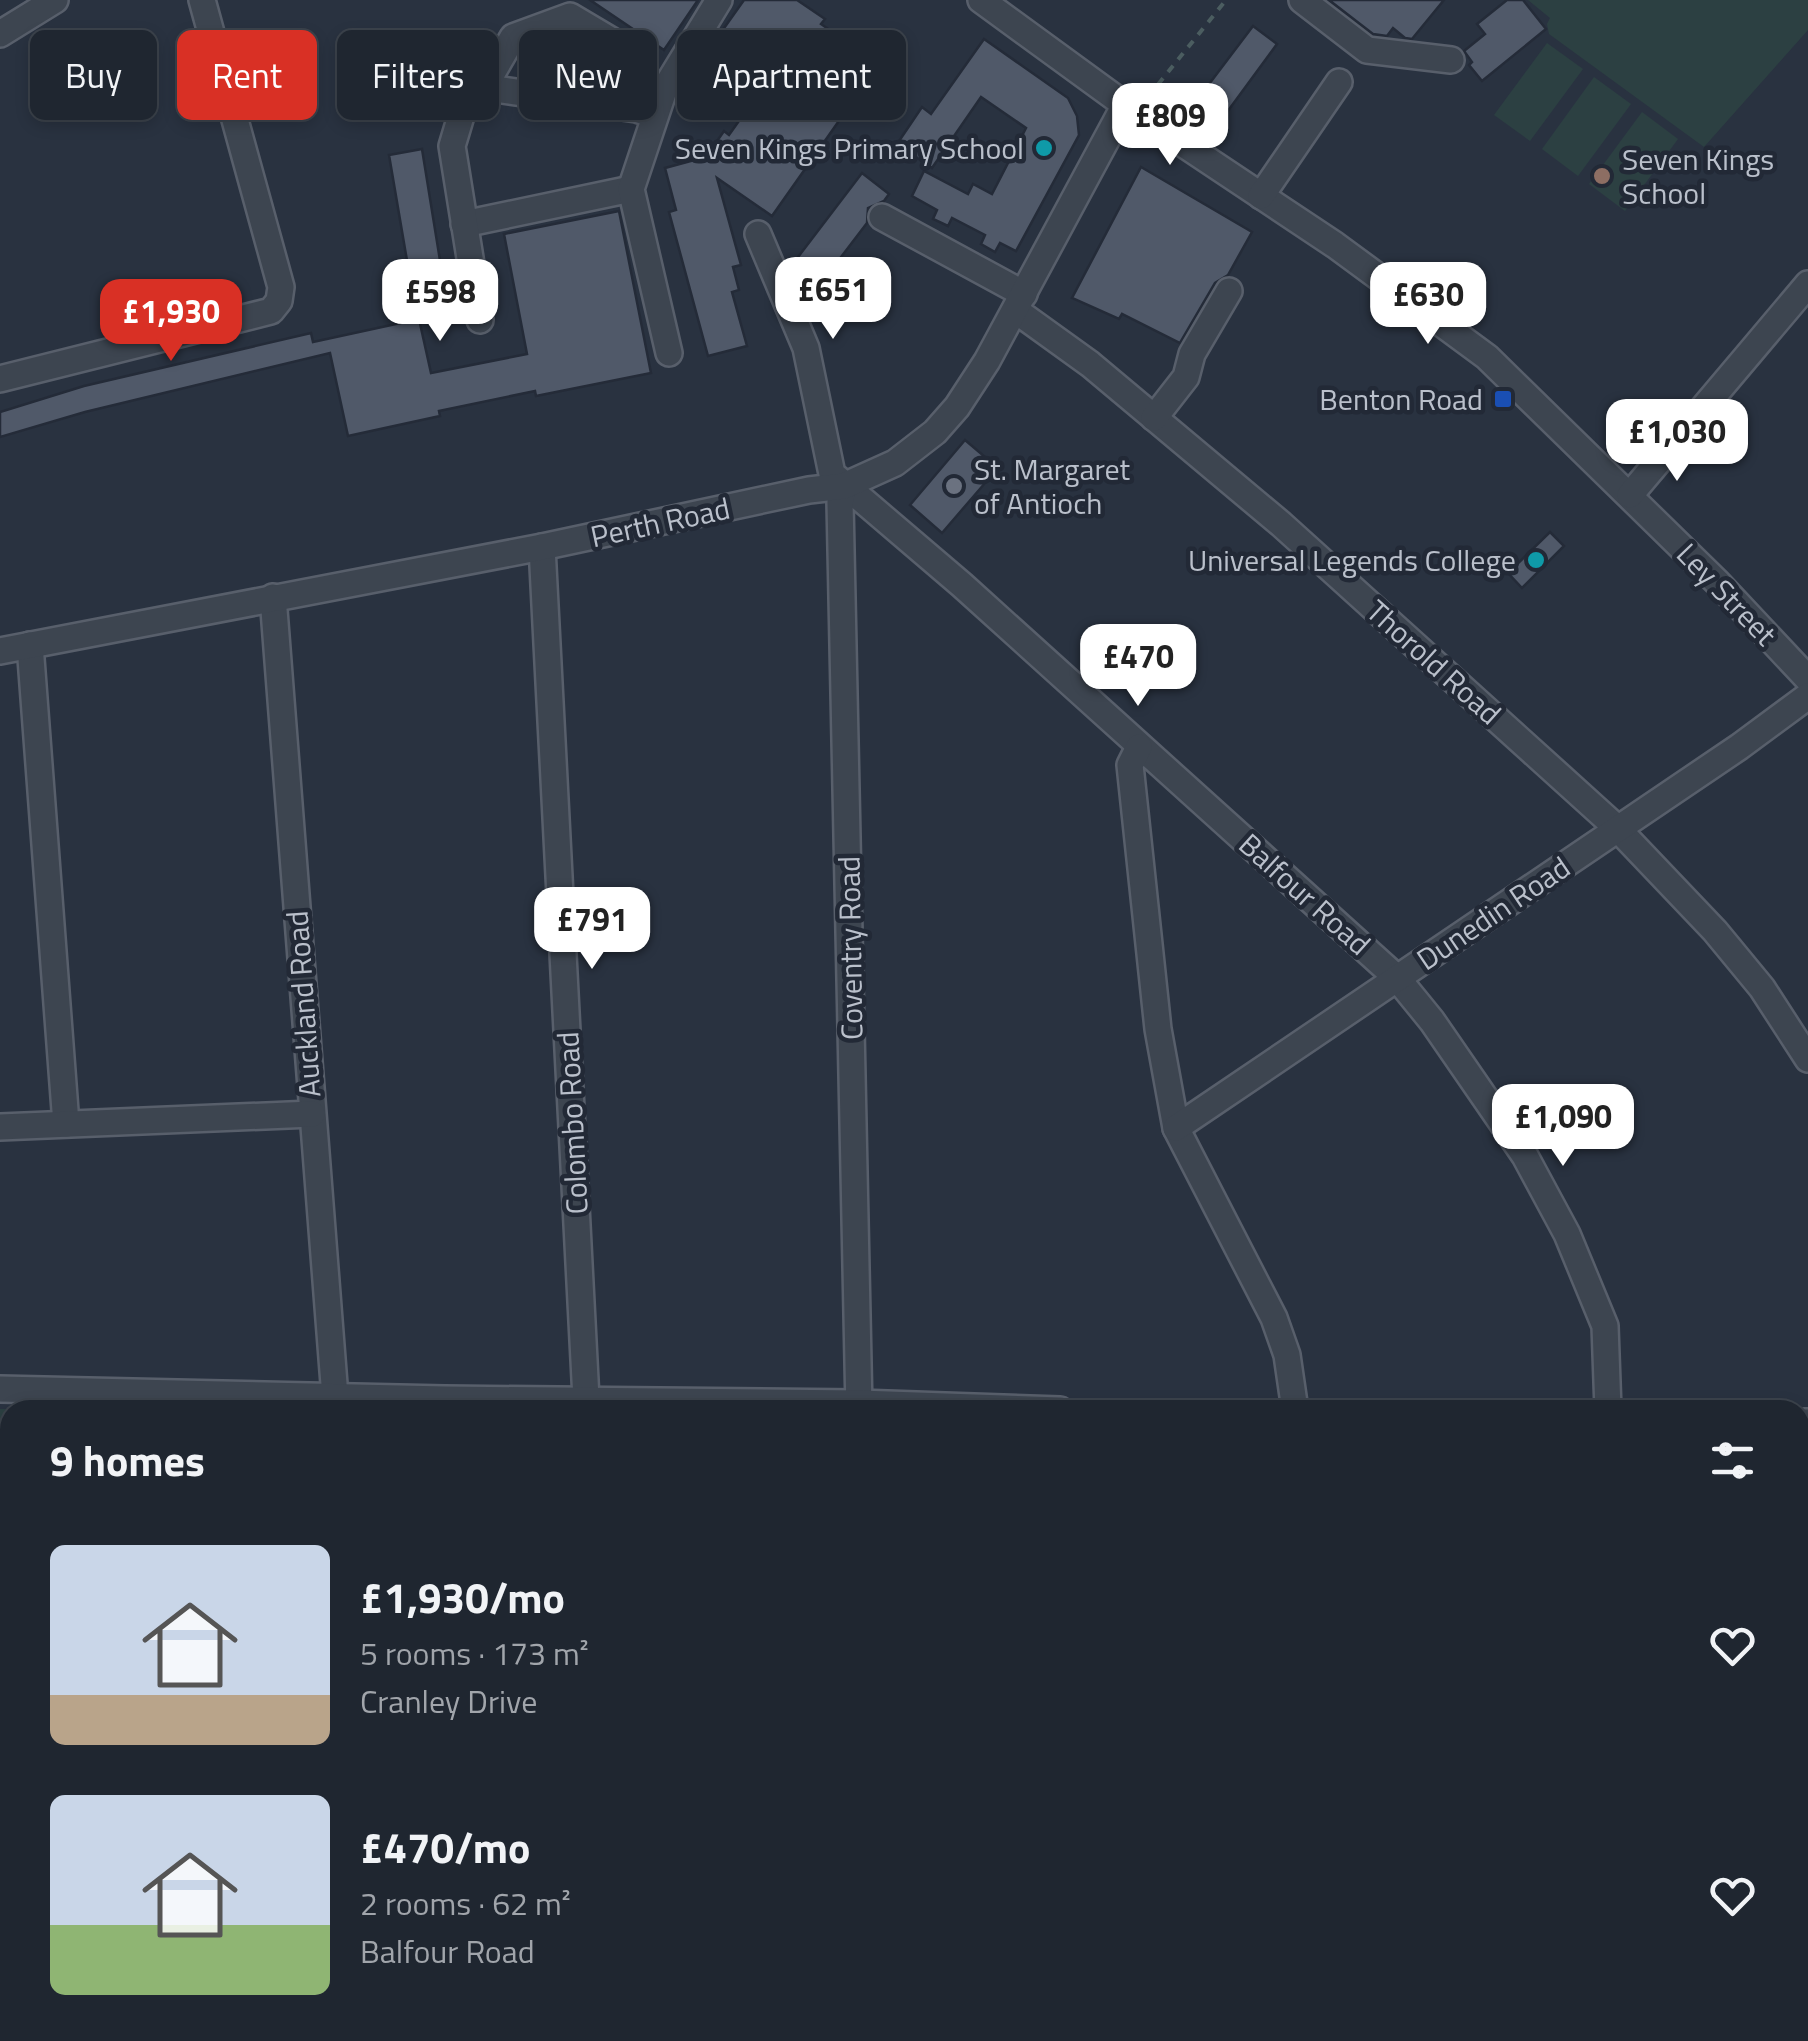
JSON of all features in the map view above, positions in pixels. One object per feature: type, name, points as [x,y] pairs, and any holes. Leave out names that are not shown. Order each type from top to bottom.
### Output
[{"type":"street","points":[[0,34],[55,0]]},
{"type":"street","points":[[0,379],[270,311],[279,301],[281,287],[202,0]]},
{"type":"street","points":[[657,112],[664,90],[719,0]]},
{"type":"street","name":"Ley Street","points":[[981,0],[1487,357],[1630,496],[1808,679]]},
{"type":"street","points":[[1302,0],[1367,50],[1451,60]]},
{"type":"street","points":[[530,30],[570,16],[594,30]]},
{"type":"street","points":[[499,58],[513,36],[519,34]]},
{"type":"street","points":[[1261,196],[1340,82]]},
{"type":"street","name":"Perth Road","points":[[0,651],[844,486],[895,463],[935,432],[976,380],[1131,109]]},
{"type":"street","points":[[460,120],[452,146],[480,320]]},
{"type":"street","points":[[654,120],[631,189],[669,354]]},
{"type":"street","points":[[464,224],[631,189]]},
{"type":"street","name":"Thorold Road","points":[[882,216],[1019,302],[1280,524],[1618,828],[1715,931],[1762,988],[1808,1059]]},
{"type":"street","points":[[758,234],[806,348],[828,463],[844,486]]},
{"type":"street","points":[[1630,496],[1808,284]]},
{"type":"street","points":[[1154,418],[1186,377],[1192,354],[1230,291]]},
{"type":"street","name":"Balfour Road","points":[[844,486],[875,508],[1397,978],[1432,1021],[1525,1156],[1566,1234],[1605,1326],[1608,1400]]},
{"type":"street","name":"Coventry Road","points":[[844,486],[840,502],[859,1400]]},
{"type":"street","name":"Colombo Road","points":[[542,548],[586,1399]]},
{"type":"street","name":"Auckland Road","points":[[273,597],[336,1400]]},
{"type":"street","points":[[30,646],[66,1124]]},
{"type":"street","name":"Dunedin Road","points":[[1176,1128],[1808,696]]},
{"type":"street","points":[[1140,747],[1130,765],[1158,1029],[1176,1128],[1274,1318],[1287,1355],[1293,1400]]},
{"type":"street","points":[[0,1128],[312,1114]]},
{"type":"street","points":[[0,1389],[155,1400]]},
{"type":"street","points":[[444,1400],[620,1400]]},
{"type":"path","points":[[1131,109],[1226,0]]},
{"type":"green space","points":[[1528,0],[1808,0],[1808,30],[1704,147],[1549,34],[1550,18]]},
{"type":"green space","points":[[1547,43],[1583,69],[1530,141],[1494,115]]},
{"type":"green space","points":[[1594,77],[1631,104],[1578,176],[1542,149]]},
{"type":"green space","points":[[1642,112],[1678,139],[1625,211],[1589,184]]},
{"type":"building","points":[[590,0],[698,0],[664,50],[657,45],[657,30],[634,30]]},
{"type":"building","points":[[744,0],[797,0],[825,19],[821,24],[830,30],[723,30]]},
{"type":"building","points":[[1329,0],[1444,0],[1412,39],[1393,28],[1387,36],[1373,34]]},
{"type":"building","points":[[1507,0],[1523,0],[1546,29],[1482,81],[1464,51],[1485,34],[1477,24]]},
{"type":"building","points":[[1253,26],[1277,44],[1222,119],[1197,100]]},
{"type":"building","name":"Seven Kings Primary School","points":[[984,39],[1068,98],[1077,116],[1079,135],[1016,251],[1000,243],[995,252],[981,244],[985,235],[952,218],[948,226],[933,219],[937,210],[912,196],[924,171],[968,194],[973,184],[992,194],[1026,128],[981,97],[932,168],[897,144],[922,107],[931,114]]},
{"type":"building","points":[[740,120],[840,120],[772,216],[717,178],[741,265],[733,267],[739,290],[732,292],[747,346],[708,356],[669,212],[676,210],[665,168],[706,157],[724,131],[729,135]]},
{"type":"building","points":[[422,149],[443,279],[411,284],[389,155]]},
{"type":"building","points":[[1141,167],[1252,232],[1228,275],[1215,283],[1180,343],[1122,314],[1119,319],[1072,298]]},
{"type":"building","points":[[862,173],[889,194],[884,201],[868,208],[867,223],[822,282],[795,261]]},
{"type":"building","points":[[619,211],[651,373],[536,396],[535,391],[439,411],[440,416],[348,436],[330,353],[85,412],[0,437],[0,412],[84,386],[311,333],[313,342],[419,319],[431,373],[527,354],[504,234]]},
{"type":"building","name":"St. Margaret of Antioch","points":[[965,440],[998,468],[942,533],[910,505]]},
{"type":"building","name":"Universal Legends College","points":[[1550,532],[1564,546],[1522,588],[1508,573]]},
{"type":"place","name":"Seven Kings Primary School","points":[[1044,148]]},
{"type":"place","name":"Seven Kings School","points":[[1602,176]]},
{"type":"place","name":"Benton Road","points":[[1503,399]]},
{"type":"place","name":"St. Margaret of Antioch","points":[[954,486]]},
{"type":"place","name":"Universal Legends College","points":[[1536,560]]}]
